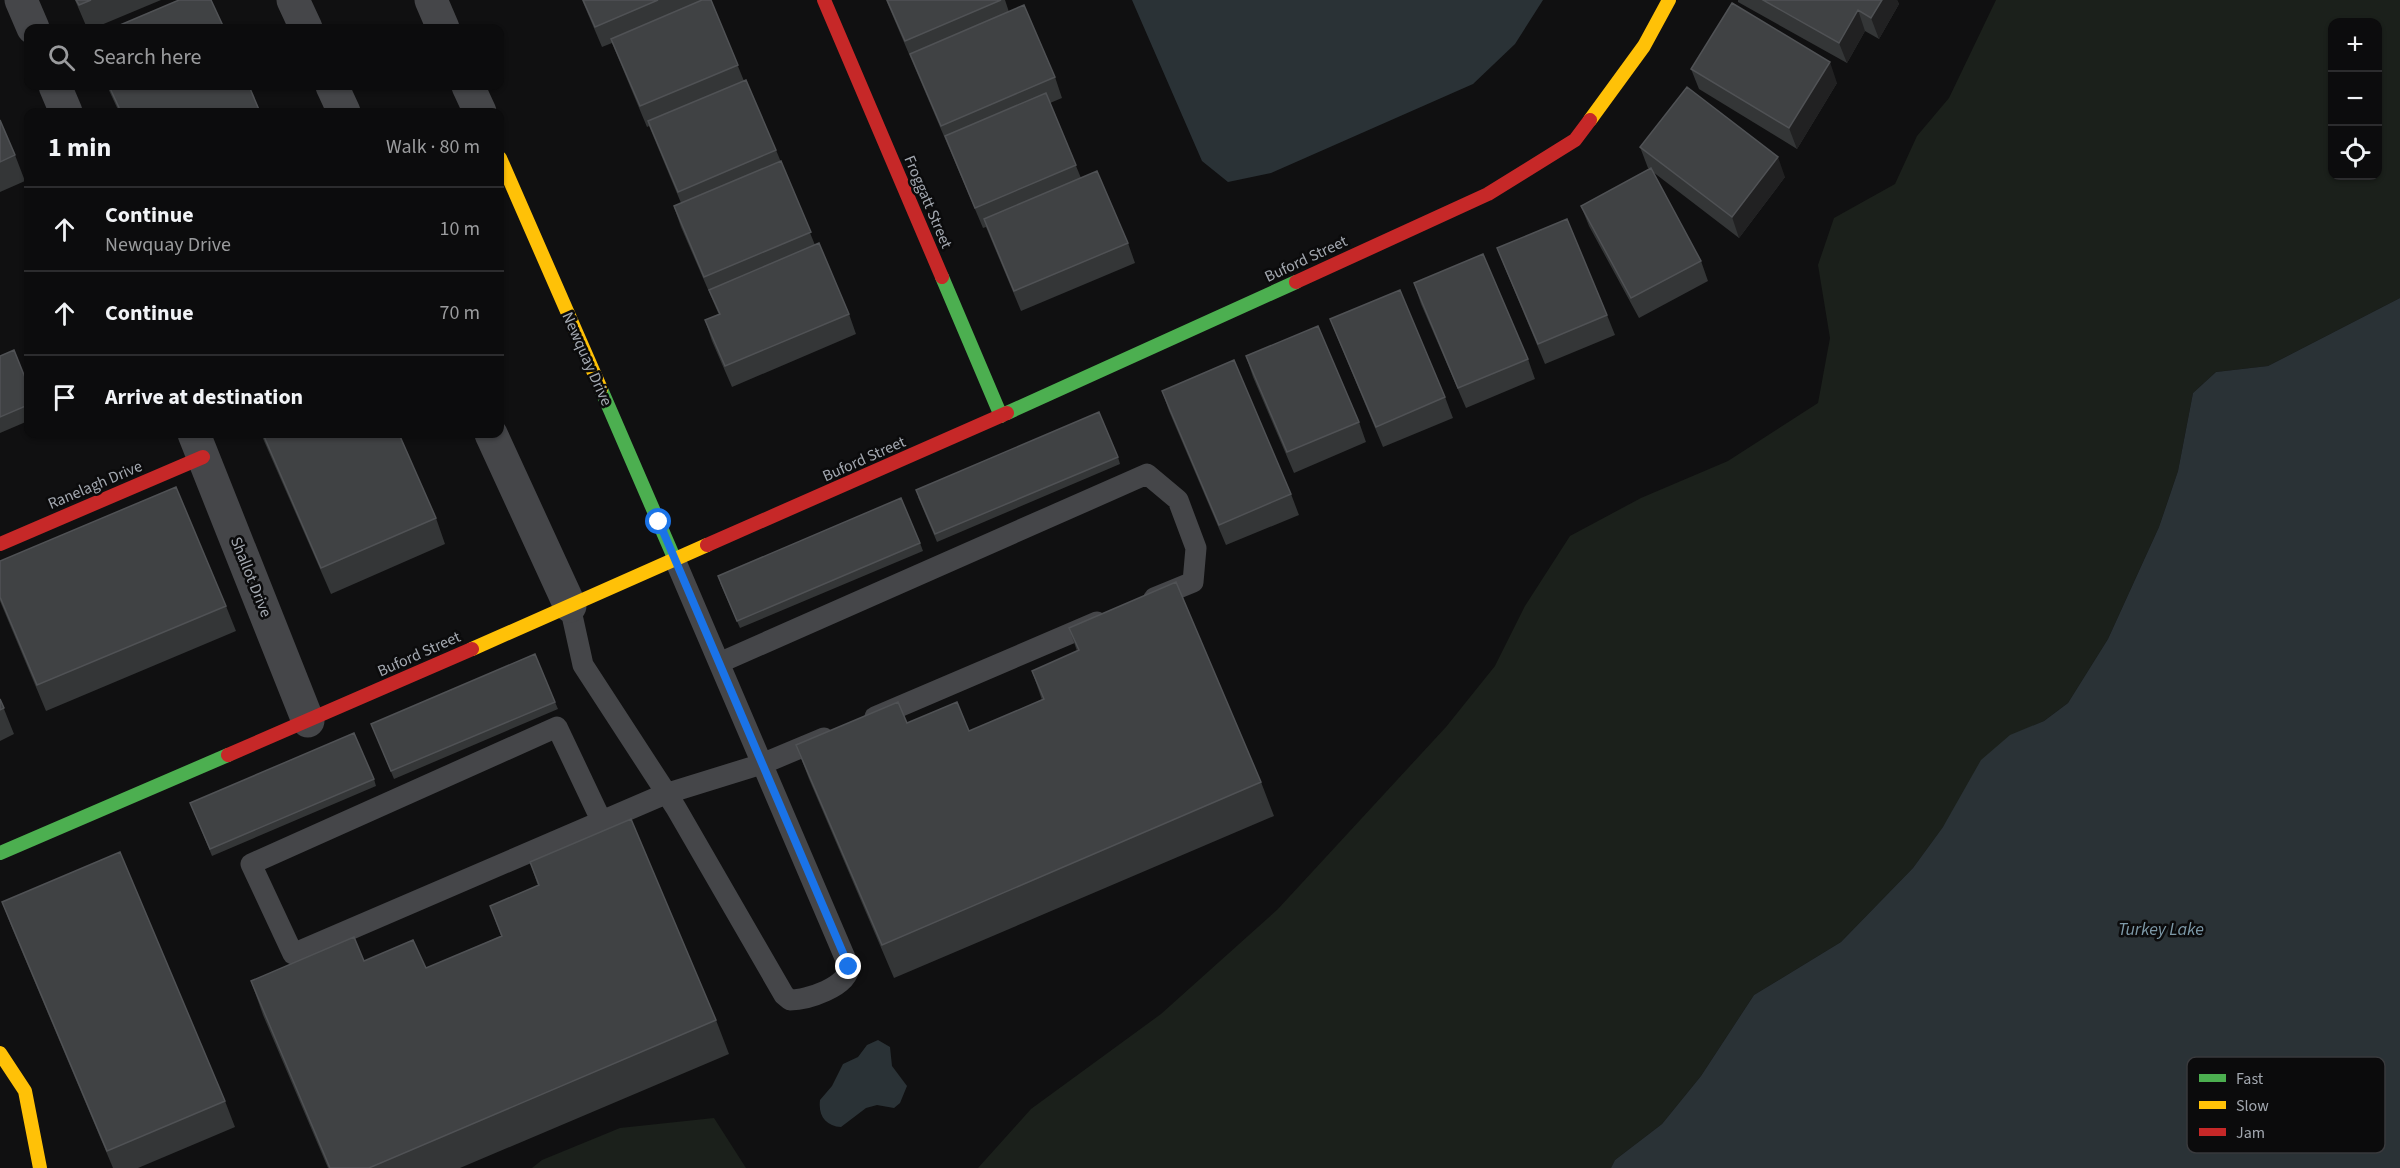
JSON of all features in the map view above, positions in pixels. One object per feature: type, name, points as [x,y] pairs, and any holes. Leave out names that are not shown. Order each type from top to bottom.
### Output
[{"type":"street","points":[[21,0],[31,24]]},
{"type":"street","points":[[293,0],[304,24]]},
{"type":"street","points":[[430,0],[441,24]]},
{"type":"street","name":"Froggatt Street","points":[[824,0],[1001,416]]},
{"type":"street","name":"Buford Street","points":[[0,853],[309,721],[1001,416],[1488,194],[1575,140],[1644,46],[1669,0]]},
{"type":"street","points":[[57,90],[64,108]]},
{"type":"street","points":[[334,90],[342,108]]},
{"type":"street","points":[[470,90],[478,108]]},
{"type":"street","name":"Newquay Drive","points":[[504,167],[675,560]]},
{"type":"street","points":[[493,438],[570,606]]},
{"type":"street","name":"Ranelagh Drive","points":[[0,544],[199,445]]},
{"type":"street","name":"Shallot Drive","points":[[199,445],[309,721]]},
{"type":"street","points":[[0,1053],[25,1091],[40,1168]]},
{"type":"lane","points":[[719,663],[1148,474],[1178,500],[1196,548],[1193,582],[1137,605]]},
{"type":"lane","points":[[570,606],[583,665],[665,794],[784,995],[790,1000],[799,1000],[843,982],[849,974],[849,967],[675,560]]},
{"type":"lane","points":[[602,822],[557,727],[251,864],[293,954],[602,822],[665,794],[762,764],[1115,615]]},
{"type":"shaded area","points":[[1996,0],[2400,0],[2400,298],[2268,366],[2216,372],[2193,393],[2178,471],[2159,527],[2108,639],[2068,703],[2044,721],[2010,736],[1913,868],[1841,942],[1754,995],[1701,1076],[1662,1124],[1615,1160],[1611,1168],[978,1168],[1031,1109],[1161,1014],[1278,909],[1446,727],[1495,666],[1525,606],[1570,536],[1641,498],[1728,461],[1818,403],[1830,338],[1818,265],[1834,218],[1895,184],[1917,136],[1949,98]]},
{"type":"shaded area","points":[[714,1118],[746,1168],[532,1168],[542,1160],[620,1128]]},
{"type":"water","points":[[1132,0],[1543,0],[1515,44],[1473,84],[1271,173],[1228,182],[1202,161]]},
{"type":"water","name":"Turkey Lake","points":[[2400,298],[2400,1168],[1611,1168],[1615,1160],[1662,1124],[1701,1076],[1754,995],[1841,942],[1913,868],[1943,827],[1981,760],[2010,735],[2044,721],[2068,703],[2108,639],[2159,527],[2178,471],[2193,393],[2216,372],[2268,366]]},
{"type":"water","points":[[878,1040],[890,1047],[892,1066],[907,1086],[900,1103],[894,1108],[877,1105],[866,1108],[841,1127],[831,1125],[820,1111],[820,1100],[832,1086],[843,1064],[858,1057],[867,1045]]},
{"type":"building","points":[[76,0],[91,0],[79,5]]},
{"type":"building","points":[[179,0],[211,0],[222,24],[122,24]]},
{"type":"building","points":[[583,0],[658,0],[595,27]]},
{"type":"building","points":[[702,0],[711,0],[738,65],[640,106],[611,39]]},
{"type":"building","points":[[887,0],[1001,0],[905,41]]},
{"type":"building","points":[[1763,0],[1882,0],[1871,18],[1858,10],[1839,43]]},
{"type":"building","points":[[1732,3],[1830,62],[1789,128],[1691,69]]},
{"type":"building","points":[[1024,5],[1055,77],[941,126],[910,54]]},
{"type":"building","points":[[746,80],[776,150],[678,192],[648,121]]},
{"type":"building","points":[[1687,87],[1778,157],[1732,217],[1640,147]]},
{"type":"building","points":[[111,90],[251,90],[258,108],[119,108]]},
{"type":"building","points":[[1046,93],[1076,165],[975,208],[945,136]]},
{"type":"building","points":[[0,120],[15,155],[0,162]]},
{"type":"building","points":[[781,161],[811,232],[704,277],[674,206]]},
{"type":"building","points":[[1651,168],[1701,261],[1631,298],[1581,206]]},
{"type":"building","points":[[1097,171],[1128,243],[1014,291],[984,219]]},
{"type":"building","points":[[1567,219],[1607,315],[1538,344],[1497,248]]},
{"type":"building","points":[[819,243],[849,314],[725,366],[705,320],[720,314],[709,290]]},
{"type":"building","points":[[1483,254],[1528,359],[1458,388],[1414,283]]},
{"type":"building","points":[[1400,290],[1445,397],[1376,427],[1330,319]]},
{"type":"building","points":[[1318,326],[1359,422],[1287,452],[1246,356]]},
{"type":"building","points":[[14,350],[24,375],[24,407],[0,417],[0,356]]},
{"type":"building","points":[[1234,360],[1291,494],[1219,525],[1162,391]]},
{"type":"building","points":[[1099,412],[1118,457],[935,534],[916,490]]},
{"type":"building","points":[[265,438],[401,438],[436,518],[321,568]]},
{"type":"building","points":[[176,487],[226,606],[37,685],[0,597],[0,561]]},
{"type":"building","points":[[901,498],[920,543],[737,621],[718,576]]},
{"type":"building","points":[[1176,582],[1261,782],[882,945],[796,745],[898,702],[907,723],[957,702],[969,731],[1044,699],[1032,671],[1079,650],[1069,628]]},
{"type":"building","points":[[535,654],[555,702],[391,771],[371,724]]},
{"type":"building","points":[[354,733],[374,779],[210,849],[190,803]]},
{"type":"building","points":[[631,819],[716,1020],[369,1168],[330,1168],[251,981],[354,937],[364,961],[413,940],[426,968],[502,936],[490,906],[539,885],[530,862]]},
{"type":"building","points":[[120,852],[225,1101],[107,1151],[2,902]]},
{"type":"traffic: fast","points":[[942,277],[1001,416]]},
{"type":"traffic: fast","points":[[1007,413],[1296,282]]},
{"type":"traffic: fast","points":[[601,389],[675,560]]},
{"type":"traffic: fast","points":[[0,853],[228,755]]},
{"type":"traffic: slow","points":[[1590,120],[1644,46],[1669,0]]},
{"type":"traffic: slow","points":[[504,167],[601,389]]},
{"type":"traffic: slow","points":[[472,649],[707,545]]},
{"type":"traffic: slow","points":[[0,1053],[25,1091],[40,1168]]},
{"type":"traffic: jam","points":[[824,0],[942,277]]},
{"type":"traffic: jam","points":[[1296,282],[1488,194],[1575,140],[1590,120]]},
{"type":"traffic: jam","points":[[707,545],[1007,413]]},
{"type":"traffic: jam","points":[[0,544],[203,457]]},
{"type":"traffic: jam","points":[[228,755],[472,649]]},
{"type":"route","points":[[659,522],[849,967]]}]
